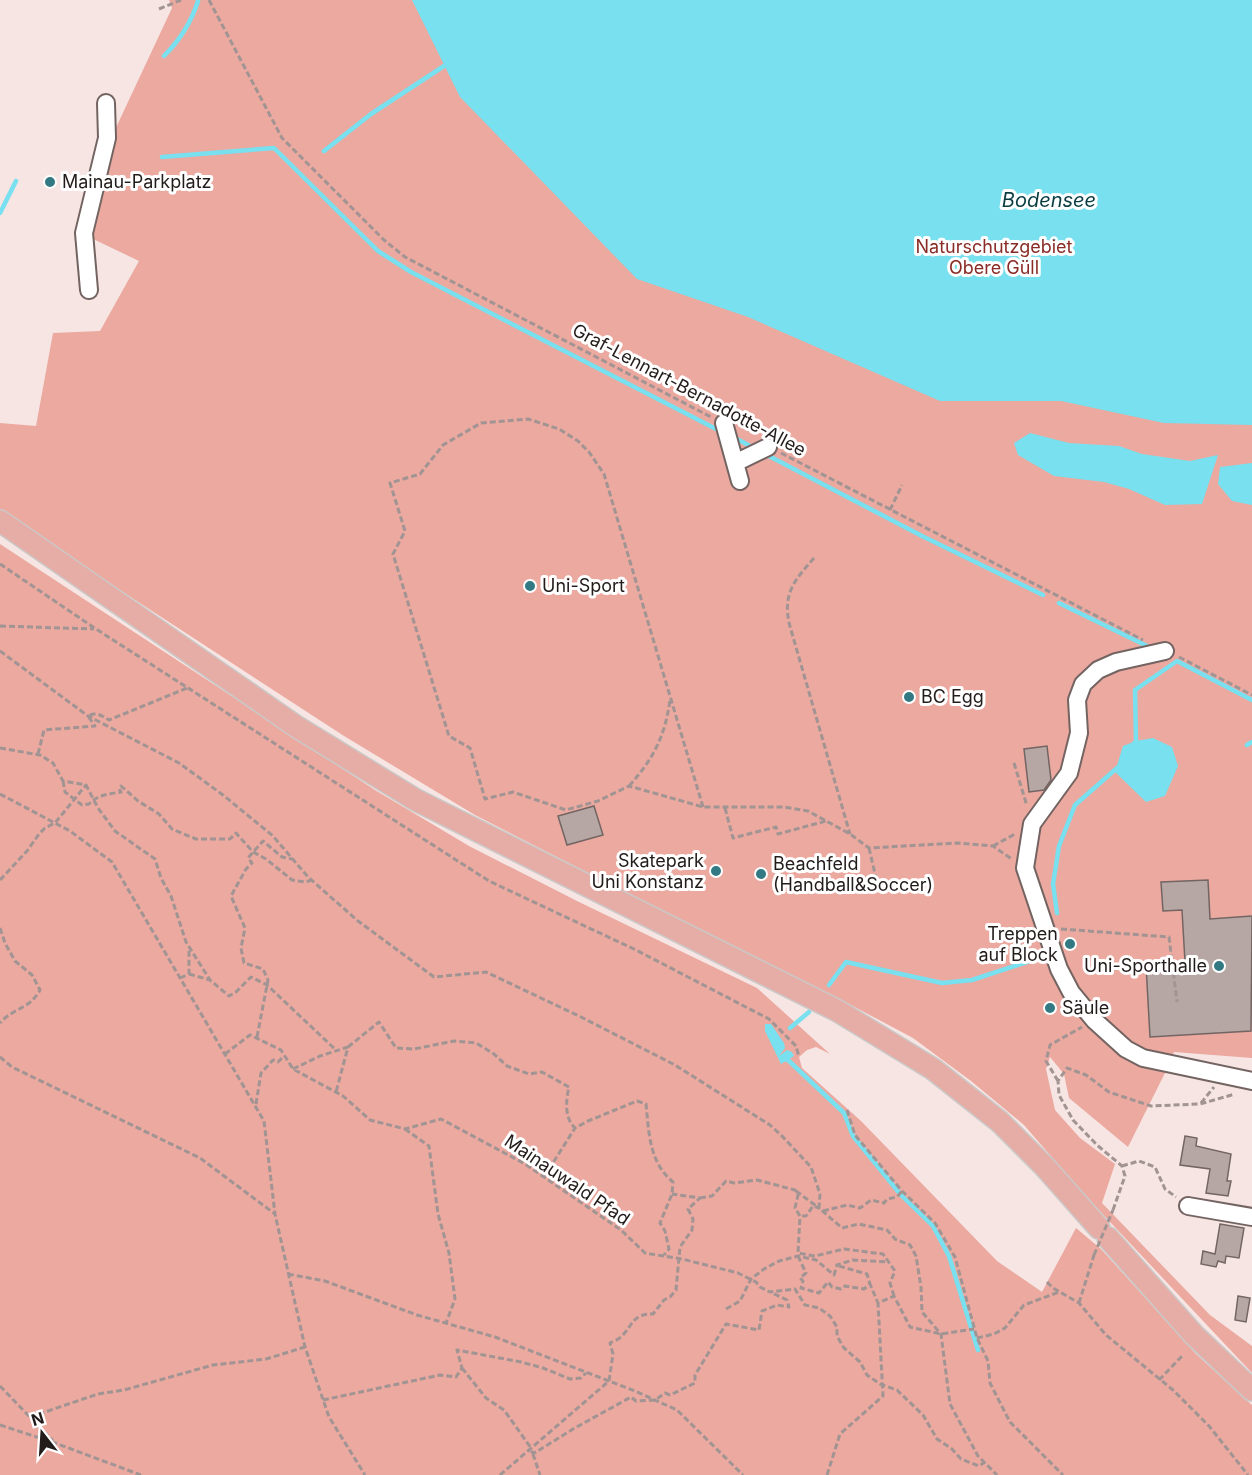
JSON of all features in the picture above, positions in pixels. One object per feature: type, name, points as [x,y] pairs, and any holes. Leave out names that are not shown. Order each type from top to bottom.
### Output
[{"type":"main road","points":[[0,522],[297,727],[416,800],[838,1011],[933,1069],[1000,1122],[1045,1167],[1194,1335],[1252,1390]]},
{"type":"street","points":[[89,290],[84,233],[107,138],[106,103]]},
{"type":"street","points":[[724,423],[740,481]]},
{"type":"street","points":[[735,463],[768,447]]},
{"type":"street","points":[[1165,651],[1116,662],[1098,670],[1083,684],[1077,700],[1078,733],[1069,773],[1032,824],[1025,868],[1063,977],[1071,992],[1094,1020],[1126,1049],[1143,1058],[1252,1081]]},
{"type":"street","points":[[1188,1206],[1252,1217]]},
{"type":"path","points":[[159,9],[181,0]]},
{"type":"path","name":"Graf-Lennart-Bernadotte-Allee","points":[[209,0],[282,138],[384,240],[405,257],[724,423]]},
{"type":"path","points":[[670,698],[666,726],[657,749],[629,786],[598,801],[566,810],[513,792],[485,799],[470,748],[449,736],[393,554],[405,531],[390,483],[420,474],[443,445],[481,423],[528,419],[559,429],[578,441],[589,452],[604,474],[703,807]]},
{"type":"path","name":"Graf-Lennart-Bernadotte-Allee","points":[[768,447],[1252,695]]},
{"type":"path","points":[[890,510],[902,485]]},
{"type":"path","points":[[814,558],[788,592],[786,609],[850,834]]},
{"type":"path","points":[[0,564],[96,630],[489,881],[636,950],[769,1019],[796,1046],[799,1057]]},
{"type":"path","points":[[0,626],[96,630]]},
{"type":"path","points":[[0,651],[88,716],[179,763],[224,795],[273,836],[312,880],[358,921],[434,977],[486,972],[675,1065],[770,1125],[811,1167],[820,1194],[819,1208]]},
{"type":"path","points":[[88,716],[96,713],[109,720],[187,688]]},
{"type":"path","points":[[38,754],[44,730],[95,726],[88,716]]},
{"type":"path","points":[[0,748],[38,754],[53,763],[63,781],[65,792],[82,805],[89,804],[94,799],[121,792],[119,789],[121,786],[138,801],[159,814],[172,829],[196,839],[230,839],[236,833],[253,852],[266,859],[292,880],[305,882],[312,880]]},
{"type":"path","points":[[993,846],[1032,824],[1014,763]]},
{"type":"path","points":[[63,781],[86,785]]},
{"type":"path","points":[[86,785],[115,831],[155,859],[189,947],[210,980],[229,996],[251,977],[267,985],[336,1051]]},
{"type":"path","points":[[0,880],[39,834],[55,822],[86,785]]},
{"type":"path","points":[[629,786],[703,807],[784,807],[808,811],[850,834],[869,848],[957,843],[993,846],[1025,868]]},
{"type":"path","points":[[0,794],[70,831],[112,862],[256,1106],[264,1121],[275,1214],[305,1347],[329,1417],[365,1475]]},
{"type":"path","points":[[725,808],[734,838],[776,827],[778,834],[826,821]]},
{"type":"path","points":[[225,1054],[250,1035],[257,1037],[268,980],[263,969],[244,963],[241,948],[245,928],[231,896],[246,869],[252,863],[248,858],[263,841],[282,857],[293,859]]},
{"type":"path","points":[[869,848],[876,878]]},
{"type":"path","points":[[1044,927],[1107,934],[1169,937],[1177,1002]]},
{"type":"path","points":[[0,928],[15,961],[32,975],[40,990],[34,1002],[11,1014],[0,1023]]},
{"type":"path","points":[[189,947],[189,974]]},
{"type":"path","points":[[180,978],[189,974],[210,980]]},
{"type":"path","points":[[1079,1303],[1094,1255],[1125,1176],[1122,1166],[1097,1145],[1073,1120],[1059,1095],[1058,1081],[1046,1061],[1050,1045],[1094,1020]]},
{"type":"path","points":[[293,1069],[348,1047],[379,1022],[396,1048],[414,1049],[454,1041],[476,1043],[494,1054],[507,1066],[529,1074],[542,1072],[569,1087],[567,1107],[570,1123],[575,1128]]},
{"type":"path","name":"Mainauwald Pfad","points":[[257,1037],[281,1050],[293,1069],[344,1096],[370,1120],[405,1129],[441,1119],[474,1135],[544,1178],[621,1230],[645,1253],[738,1273],[787,1300],[789,1307],[777,1305],[762,1311],[759,1330],[726,1324],[695,1375],[695,1383],[670,1395],[664,1393],[655,1400]]},
{"type":"path","points":[[792,1050],[796,1046]]},
{"type":"path","points":[[336,1092],[348,1047]]},
{"type":"path","points":[[256,1106],[261,1074],[273,1060],[278,1062],[284,1056]]},
{"type":"path","points":[[0,1057],[12,1067],[200,1158],[275,1214]]},
{"type":"path","points":[[1058,1081],[1067,1068],[1086,1075],[1109,1092],[1151,1106],[1200,1104],[1230,1097],[1237,1093]]},
{"type":"path","points":[[544,1178],[575,1128],[637,1101],[646,1104],[649,1141],[653,1156],[664,1174],[673,1182],[672,1194],[660,1223],[665,1231],[669,1249],[663,1256]]},
{"type":"path","points":[[848,1110],[855,1135],[902,1191],[935,1222],[955,1257],[977,1338],[988,1361],[990,1383],[1010,1422],[1063,1475]]},
{"type":"path","points":[[405,1129],[429,1146],[438,1214],[449,1253],[455,1299],[446,1323]]},
{"type":"path","points":[[1122,1166],[1139,1161],[1155,1167],[1165,1189],[1188,1206]]},
{"type":"path","points":[[672,1194],[700,1198],[712,1196],[726,1181],[734,1184],[757,1180],[795,1190],[842,1228],[859,1224],[887,1230],[895,1239],[910,1245],[916,1256],[922,1312],[941,1334],[950,1404],[978,1456],[997,1475]]},
{"type":"path","points":[[795,1190],[798,1195],[795,1208],[800,1216],[798,1255],[806,1273],[800,1278],[803,1281],[801,1288],[819,1293],[828,1282],[832,1287],[841,1288],[844,1286],[864,1288],[870,1284]]},
{"type":"path","points":[[823,1211],[847,1205],[860,1208],[871,1200],[884,1203],[887,1199],[897,1197],[902,1191]]},
{"type":"path","points":[[500,1475],[531,1451],[609,1381],[613,1354],[610,1342],[622,1337],[630,1322],[645,1314],[652,1314],[676,1290],[680,1247],[692,1230],[693,1219],[688,1209],[700,1198]]},
{"type":"path","points":[[800,1216],[806,1216],[813,1206],[819,1208]]},
{"type":"path","points":[[726,1310],[740,1300],[751,1279],[779,1261],[798,1255],[815,1256],[844,1250],[863,1251],[883,1254],[895,1271],[890,1282],[894,1296],[910,1328],[941,1334],[975,1329]]},
{"type":"path","points":[[798,1255],[816,1260],[834,1275],[837,1265]]},
{"type":"path","points":[[837,1265],[853,1260],[889,1262]]},
{"type":"path","points":[[827,1475],[840,1434],[883,1396],[878,1303],[867,1274],[837,1265]]},
{"type":"path","points":[[288,1274],[325,1281],[417,1316],[495,1337],[655,1400],[677,1410],[743,1475]]},
{"type":"path","points":[[1047,1282],[1079,1303],[1106,1335],[1209,1426],[1248,1475]]},
{"type":"path","points":[[770,1292],[795,1289],[805,1305],[819,1308],[830,1316],[837,1327],[837,1336],[844,1348],[860,1362],[867,1375],[897,1390],[923,1415],[937,1439],[952,1449],[961,1459],[979,1466],[984,1462]]},
{"type":"path","points":[[977,1338],[994,1334],[1005,1328],[1023,1305],[1061,1291]]},
{"type":"path","points":[[878,1303],[894,1296]]},
{"type":"path","points":[[30,1417],[98,1394],[124,1390],[213,1365],[266,1359],[305,1347]]},
{"type":"path","points":[[540,1475],[531,1451],[504,1410],[486,1398],[462,1368],[456,1350],[532,1365],[570,1379],[581,1378],[586,1373]]},
{"type":"path","points":[[1159,1380],[1182,1356],[1184,1358]]},
{"type":"path","points":[[323,1400],[440,1375],[456,1377],[462,1368]]},
{"type":"path","points":[[0,1386],[55,1443]]},
{"type":"path","points":[[531,1451],[631,1397],[636,1401],[655,1400]]},
{"type":"path","points":[[0,1425],[141,1475]]},
{"type":"green space","name":"Naturschutzgebiet Obere Güll","points":[[169,0],[1252,0],[1252,1058],[1174,1052],[1128,1147],[1069,1098],[1064,1074],[1050,1057],[1046,1069],[1055,1110],[1080,1138],[1115,1164],[1102,1203],[1210,1315],[1252,1346],[1252,1373],[1080,1190],[1024,1125],[971,1081],[913,1038],[475,815],[344,736],[0,512],[0,423],[36,426],[53,333],[100,331],[139,261],[89,237],[113,134],[172,8]]},
{"type":"green space","points":[[0,544],[375,790],[469,846],[757,988],[830,1054],[816,1047],[807,1050],[799,1057],[802,1068],[861,1121],[997,1261],[1042,1292],[1076,1228],[1101,1249],[1196,1354],[1252,1405],[1252,1475],[0,1475]]},
{"type":"water","name":"Bodensee","points":[[412,0],[1252,0],[1252,425],[1164,423],[1061,401],[940,401],[748,317],[637,279],[460,97]]},
{"type":"water","points":[[1030,433],[1069,443],[1119,446],[1142,454],[1190,461],[1218,455],[1202,504],[1165,505],[1129,489],[1104,482],[1054,476],[1018,455],[1014,443]]},
{"type":"water","points":[[1252,463],[1252,505],[1232,501],[1218,484],[1220,467]]},
{"type":"water","points":[[1153,738],[1172,747],[1178,766],[1165,796],[1146,802],[1115,772],[1123,746]]},
{"type":"water","points":[[765,1024],[771,1024],[784,1043],[785,1048],[779,1056],[787,1050],[794,1056],[781,1064],[765,1031]]},
{"type":"building","points":[[1047,746],[1051,780],[1044,790],[1029,792],[1024,749]]},
{"type":"building","points":[[594,806],[603,835],[567,845],[558,816]]},
{"type":"building","name":"Uni-Sporthalle","points":[[1208,880],[1210,919],[1252,916],[1251,1031],[1150,1037],[1146,965],[1185,962],[1182,910],[1163,911],[1161,882]]},
{"type":"building","points":[[1185,1136],[1197,1138],[1196,1146],[1231,1154],[1227,1181],[1231,1181],[1228,1196],[1206,1193],[1210,1169],[1180,1165]]},
{"type":"building","points":[[1220,1224],[1244,1228],[1239,1258],[1226,1256],[1225,1263],[1218,1261],[1216,1267],[1201,1264],[1203,1251],[1215,1254]]},
{"type":"building","points":[[1238,1296],[1250,1298],[1246,1322],[1235,1320]]},
{"type":"waterway","points":[[164,56],[185,30],[198,1]]},
{"type":"waterway","points":[[324,151],[371,114],[444,66]]},
{"type":"waterway","points":[[162,157],[274,148],[378,251],[411,272],[720,431]]},
{"type":"waterway","points":[[0,213],[16,181]]},
{"type":"waterway","points":[[735,438],[752,447]]},
{"type":"waterway","points":[[767,455],[922,536],[1043,595]]},
{"type":"waterway","points":[[1059,603],[1147,646]]},
{"type":"waterway","points":[[1132,746],[1136,741],[1135,690],[1177,661],[1252,700]]},
{"type":"waterway","points":[[1247,745],[1252,742]]},
{"type":"waterway","points":[[1057,913],[1053,884],[1059,846],[1075,805],[1117,768]]},
{"type":"waterway","points":[[829,985],[846,962],[942,983],[972,980],[1033,960]]},
{"type":"waterway","points":[[790,1028],[809,1012]]},
{"type":"waterway","points":[[783,1059],[788,1060],[844,1113],[853,1136],[901,1195],[933,1226],[949,1256],[978,1350]]},
{"type":"place","name":"Mainau-Parkplatz","points":[[50,182]]},
{"type":"place","name":"Uni-Sport","points":[[530,586]]},
{"type":"place","name":"BC Egg","points":[[909,697]]},
{"type":"place","name":"Skatepark Uni Konstanz","points":[[716,871]]},
{"type":"place","name":"Beachfeld (Handball&Soccer)","points":[[761,874]]},
{"type":"place","name":"Treppen auf Block","points":[[1070,944]]},
{"type":"place","name":"Uni-Sporthalle","points":[[1219,966]]},
{"type":"place","name":"Säule","points":[[1050,1008]]}]
